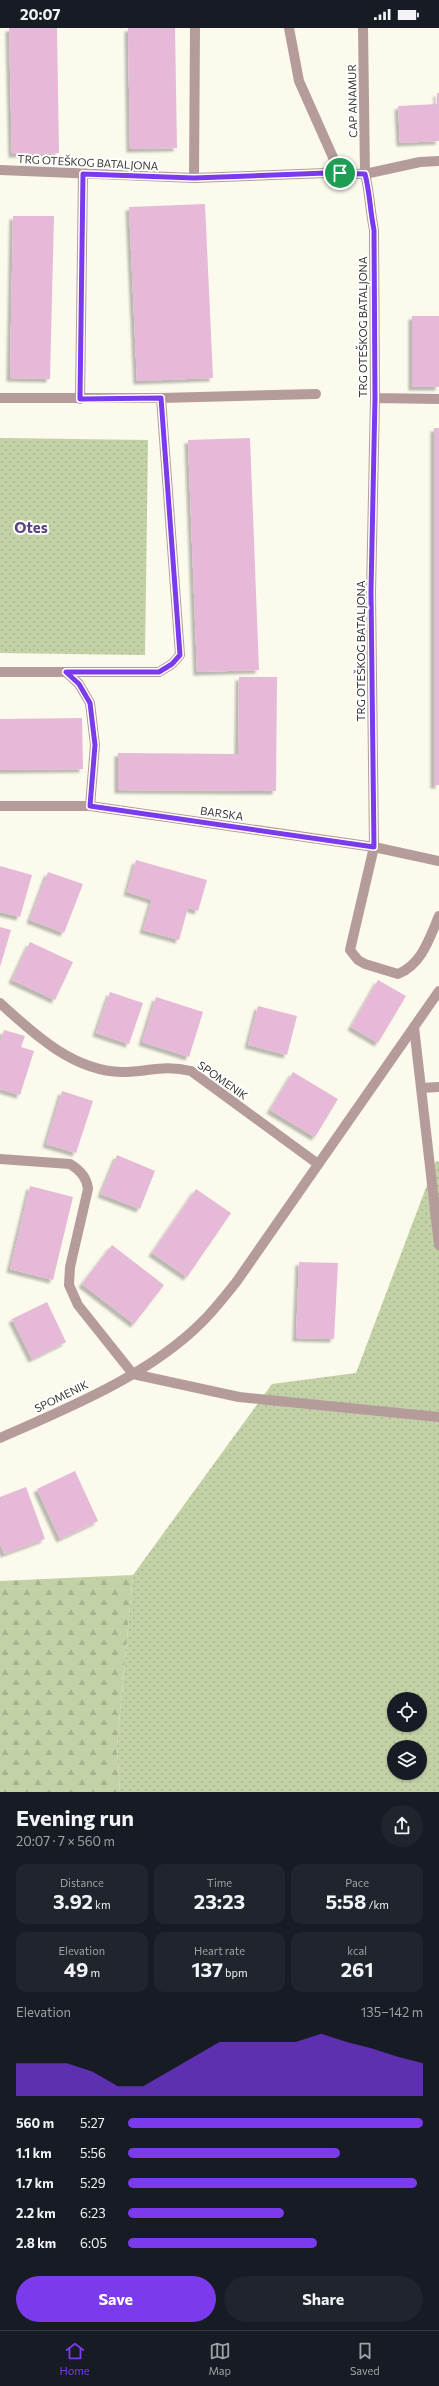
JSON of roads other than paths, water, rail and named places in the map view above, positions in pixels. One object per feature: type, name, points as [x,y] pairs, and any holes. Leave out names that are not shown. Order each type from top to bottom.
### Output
[{"type":"street","points":[[194,178],[195,28]]},
{"type":"street","points":[[289,28],[298,81],[340,173]]},
{"type":"street","name":"CAP ANAMUR","points":[[363,28],[365,174]]},
{"type":"street","points":[[365,174],[420,162],[439,161]]},
{"type":"street","name":"TRG OTEŠKOG BATALJONA","points":[[0,170],[194,178],[340,173],[365,174],[370,192],[370,213],[374,230],[375,398],[371,592],[374,847],[350,950],[358,960],[398,974],[409,970],[418,960],[439,916]]},
{"type":"street","points":[[80,399],[83,174]]},
{"type":"street","points":[[0,398],[161,398],[316,394]]},
{"type":"street","points":[[0,672],[159,672],[172,664],[180,655],[161,398]]},
{"type":"street","points":[[375,398],[439,399]]},
{"type":"street","points":[[66,672],[79,684],[90,703],[95,745],[90,806]]},
{"type":"street","name":"BARSKA","points":[[0,806],[90,806],[374,847],[439,861]]},
{"type":"street","name":"SPOMENIK","points":[[0,1438],[133,1374],[176,1345],[202,1322],[220,1303],[439,991]]},
{"type":"street","name":"SPOMENIK","points":[[0,1002],[58,1051],[81,1064],[98,1069],[122,1072],[166,1066],[191,1071],[318,1164]]},
{"type":"street","points":[[414,1027],[439,1245]]},
{"type":"street","points":[[421,1088],[439,1086]]},
{"type":"street","points":[[0,1159],[70,1164],[79,1170],[85,1178],[88,1189],[70,1267],[69,1286],[78,1305],[133,1374],[239,1397],[439,1417]]},
{"type":"district","name":"Otes","points":[[31,527]]}]
